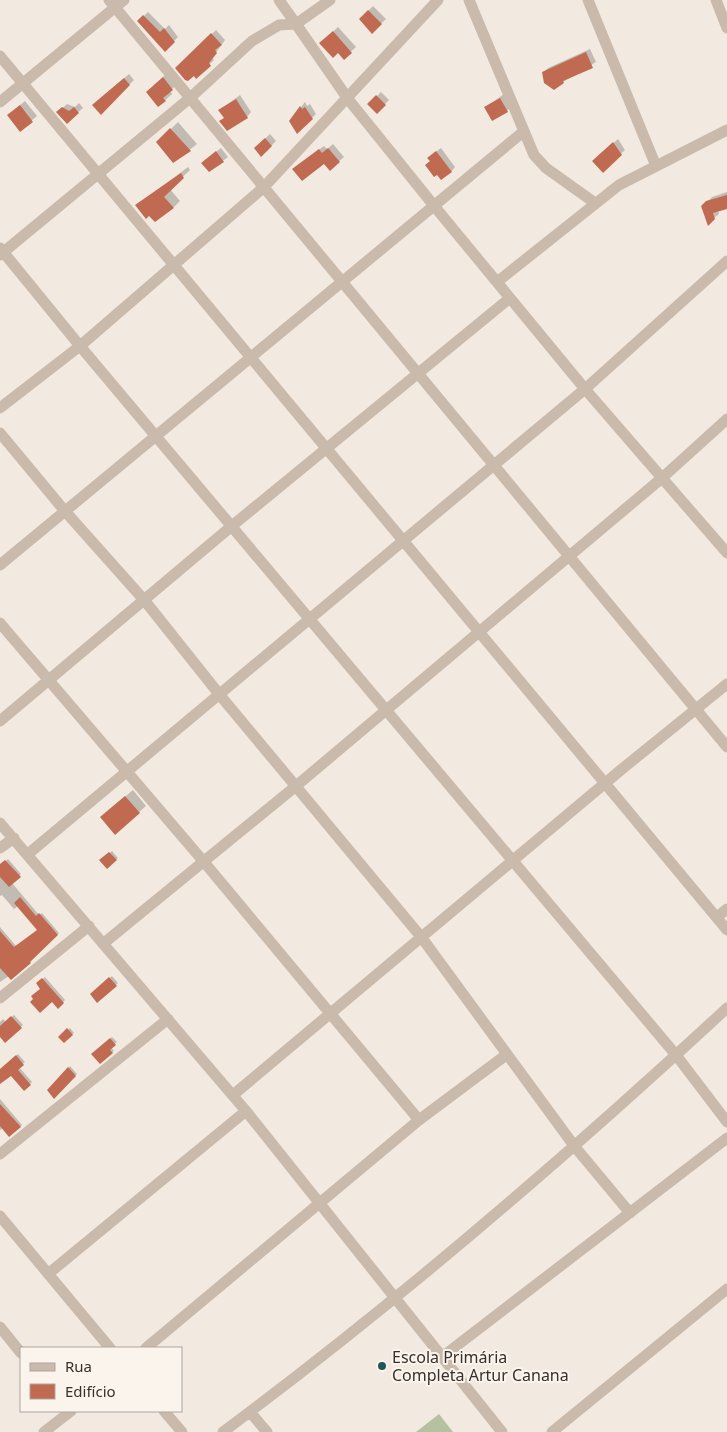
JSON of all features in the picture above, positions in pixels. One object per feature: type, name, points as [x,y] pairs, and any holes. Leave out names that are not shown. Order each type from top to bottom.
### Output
[{"type":"street","points":[[279,0],[348,99],[510,298],[727,553]]},
{"type":"street","points":[[330,0],[296,24],[279,25],[258,37],[190,98],[1,251],[387,709],[676,1056],[727,1122]]},
{"type":"street","points":[[0,408],[80,346],[264,187],[348,99],[438,0]]},
{"type":"street","points":[[469,0],[523,132],[540,163],[595,203]]},
{"type":"street","points":[[588,0],[656,166]]},
{"type":"street","points":[[716,0],[727,28]]},
{"type":"street","points":[[0,102],[116,2],[190,98],[343,280],[418,374],[727,747]]},
{"type":"street","points":[[0,56],[96,174],[727,930]]},
{"type":"street","points":[[497,282],[619,185],[727,130]]},
{"type":"street","points":[[0,565],[64,510],[523,132]]},
{"type":"street","points":[[28,854],[402,539],[586,388],[727,261]]},
{"type":"street","points":[[0,721],[232,526],[510,298]]},
{"type":"street","points":[[104,942],[296,786],[662,478],[727,419]]},
{"type":"street","points":[[0,433],[64,510],[145,601],[219,694],[422,938],[575,1147],[630,1213]]},
{"type":"street","points":[[0,623],[204,862],[419,1120]]},
{"type":"street","points":[[232,1095],[727,684]]},
{"type":"street","points":[[0,823],[104,942],[246,1111],[502,1432]]},
{"type":"street","points":[[0,848],[14,838]]},
{"type":"street","points":[[717,917],[727,909]]},
{"type":"street","points":[[0,998],[89,926]]},
{"type":"street","points":[[223,1432],[395,1298],[575,1147],[727,1008]]},
{"type":"street","points":[[0,1154],[168,1019]]},
{"type":"street","points":[[147,1347],[318,1202],[419,1120],[506,1055]]},
{"type":"street","points":[[48,1274],[246,1111]]},
{"type":"street","points":[[442,1357],[727,1138]]},
{"type":"street","points":[[0,1216],[109,1347]]},
{"type":"street","points":[[552,1432],[727,1289]]},
{"type":"street","points":[[0,1327],[20,1352]]},
{"type":"street","points":[[44,1432],[69,1412]]},
{"type":"street","points":[[165,1412],[182,1432]]},
{"type":"street","points":[[250,1412],[267,1432]]},
{"type":"green space","points":[[439,1414],[453,1432],[416,1432]]},
{"type":"building","points":[[368,10],[382,24],[372,34],[359,19]]},
{"type":"building","points":[[143,15],[160,32],[164,28],[175,42],[165,52],[137,21]]},
{"type":"building","points":[[333,31],[352,53],[344,60],[338,53],[333,58],[319,43]]},
{"type":"building","points":[[211,33],[222,45],[215,50],[217,53],[209,63],[211,66],[196,79],[194,76],[188,81],[185,80],[175,68]]},
{"type":"building","points":[[586,52],[593,68],[563,81],[564,83],[554,90],[544,83],[542,72]]},
{"type":"building","points":[[163,77],[173,90],[163,98],[166,101],[158,107],[146,92]]},
{"type":"building","points":[[124,78],[130,85],[101,115],[92,105]]},
{"type":"building","points":[[376,95],[386,105],[377,114],[367,104]]},
{"type":"building","points":[[500,98],[508,112],[492,121],[484,107]]},
{"type":"building","points":[[236,99],[248,118],[227,131],[219,121],[224,118],[218,110]]},
{"type":"building","points":[[20,105],[33,122],[20,132],[7,115]]},
{"type":"building","points":[[300,106],[302,109],[305,107],[313,119],[297,134],[289,121]]},
{"type":"building","points":[[62,107],[69,111],[74,107],[79,113],[67,124],[56,112]]},
{"type":"building","points":[[170,128],[191,151],[173,163],[156,142]]},
{"type":"building","points":[[265,138],[272,146],[261,157],[254,148]]},
{"type":"building","points":[[613,142],[622,155],[603,173],[592,161]]},
{"type":"building","points":[[328,148],[340,162],[330,171],[324,164],[302,181],[292,169],[319,149],[322,153]]},
{"type":"building","points":[[216,151],[224,162],[209,172],[201,163]]},
{"type":"building","points":[[436,151],[452,172],[441,180],[437,175],[434,177],[425,165],[430,161],[427,158]]},
{"type":"building","points":[[181,173],[184,178],[164,197],[174,208],[155,222],[149,216],[146,219],[135,205]]},
{"type":"building","points":[[727,195],[727,209],[713,213],[715,219],[708,226],[701,206],[706,201]]},
{"type":"building","points":[[125,796],[140,813],[115,835],[100,817]]},
{"type":"building","points":[[109,852],[117,860],[107,869],[99,860]]},
{"type":"building","points":[[5,860],[21,877],[9,887],[0,877],[0,864]]},
{"type":"building","points":[[20,897],[36,916],[39,913],[58,935],[31,963],[11,980],[0,968],[0,931],[14,947],[37,930],[14,903]]},
{"type":"building","points":[[109,977],[117,986],[97,1003],[90,994]]},
{"type":"building","points":[[42,978],[64,1003],[58,1009],[52,1002],[40,1013],[30,1002],[33,999],[31,996],[40,989],[36,983]]},
{"type":"building","points":[[11,1016],[22,1028],[5,1043],[0,1037],[0,1026]]},
{"type":"building","points":[[67,1028],[73,1035],[64,1043],[58,1037]]},
{"type":"building","points":[[110,1038],[116,1045],[110,1050],[113,1053],[100,1064],[91,1054]]},
{"type":"building","points":[[16,1055],[24,1065],[18,1070],[31,1085],[24,1091],[11,1076],[0,1084],[0,1069]]},
{"type":"building","points":[[68,1067],[76,1076],[54,1099],[47,1090]]},
{"type":"building","points":[[0,1104],[21,1127],[9,1137],[0,1126]]},
{"type":"place","name":"Escola Primária Completa Artur Canana","points":[[382,1366]]}]
